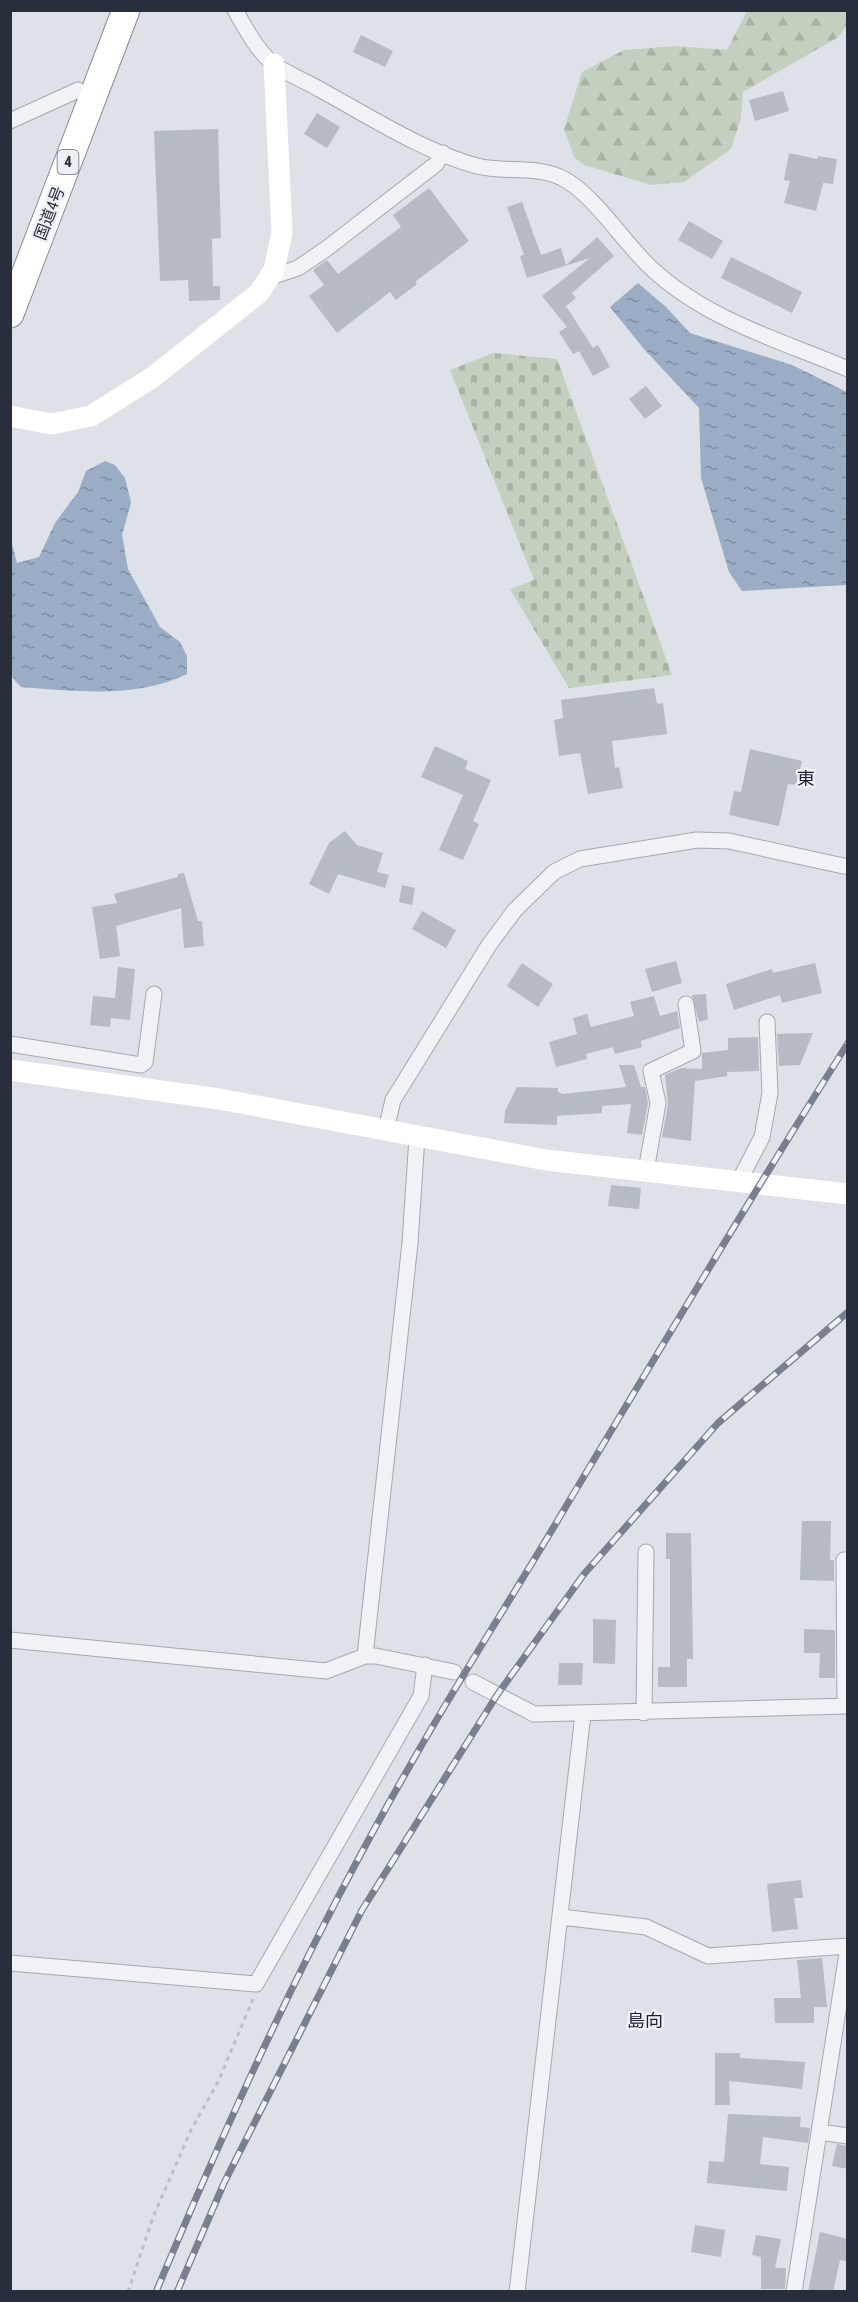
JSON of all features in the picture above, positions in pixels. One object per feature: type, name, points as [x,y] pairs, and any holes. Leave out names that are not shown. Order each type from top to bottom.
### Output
[{"type":"highway","name":"国道4号","points":[[10,263],[78,90],[106,10]]},
{"type":"highway","name":"国道4号","points":[[10,314],[126,10]]},
{"type":"street","points":[[235,10],[257,47],[274,64],[443,153],[484,168],[540,171],[563,178],[584,194],[651,268],[690,299],[728,320],[848,369]]},
{"type":"street","points":[[10,416],[51,424],[91,416],[153,376],[216,329],[259,293],[271,277],[279,254],[282,232],[274,64]]},
{"type":"street","points":[[10,121],[78,90]]},
{"type":"street","points":[[271,277],[298,267],[326,249],[436,164],[443,153]]},
{"type":"street","points":[[386,1130],[393,1100],[489,945],[515,910],[554,872],[580,859],[698,840],[729,841],[848,867]]},
{"type":"street","points":[[10,1044],[141,1065],[145,1062],[154,994]]},
{"type":"street","points":[[646,1171],[658,1103],[651,1071],[693,1051],[686,1004]]},
{"type":"street","points":[[738,1183],[762,1137],[770,1093],[767,1022]]},
{"type":"street","points":[[10,1070],[219,1099],[546,1160],[848,1194]]},
{"type":"street","points":[[365,1656],[410,1243],[417,1137]]},
{"type":"street","points":[[644,1713],[646,1552]]},
{"type":"street","points":[[474,1682],[534,1714],[644,1713],[846,1706],[844,1560],[848,1560]]},
{"type":"street","points":[[10,1640],[326,1671],[365,1656],[454,1672]]},
{"type":"street","points":[[10,1963],[256,1984],[421,1696],[425,1665]]},
{"type":"street","points":[[517,2292],[583,1714]]},
{"type":"street","points":[[561,1917],[646,1927],[708,1956],[848,1946],[794,2292]]},
{"type":"street","points":[[820,2132],[848,2136]]},
{"type":"path","points":[[128,2292],[153,2217],[192,2130],[218,2082],[253,2000],[256,1984]]},
{"type":"green space","points":[[747,11],[847,11],[847,26],[837,38],[743,92],[741,118],[731,149],[684,182],[651,185],[584,165],[574,157],[564,129],[582,72],[624,50],[675,46],[727,50]]},
{"type":"green space","points":[[493,353],[557,359],[672,675],[569,688],[510,589],[534,580],[450,370]]},
{"type":"water","points":[[638,283],[666,307],[690,333],[792,365],[847,392],[847,585],[742,591],[729,572],[701,478],[699,408],[644,349],[610,307]]},
{"type":"water","points":[[105,461],[115,465],[125,478],[131,503],[122,535],[128,569],[160,627],[180,642],[187,656],[187,674],[167,682],[126,690],[84,691],[21,687],[11,676],[11,540],[17,563],[39,557],[55,523],[78,492],[86,471]]},
{"type":"building","points":[[361,35],[393,51],[385,67],[353,52]]},
{"type":"building","points":[[783,91],[789,111],[755,121],[749,100]]},
{"type":"building","points":[[317,113],[340,127],[327,148],[304,134]]},
{"type":"building","points":[[218,129],[221,238],[212,239],[213,286],[220,286],[220,300],[189,301],[188,280],[160,281],[154,131]]},
{"type":"building","points":[[789,153],[817,159],[818,156],[837,159],[833,184],[823,183],[816,211],[784,203],[790,181],[784,180]]},
{"type":"building","points":[[429,188],[469,241],[415,282],[417,284],[396,300],[390,292],[337,333],[309,296],[324,285],[313,270],[327,260],[338,274],[401,227],[393,215]]},
{"type":"building","points":[[522,202],[541,255],[561,248],[566,265],[597,237],[614,256],[572,293],[576,298],[566,306],[593,348],[598,345],[610,367],[593,376],[579,351],[573,354],[559,332],[567,327],[542,296],[590,258],[527,278],[520,256],[524,255],[507,207]]},
{"type":"building","points":[[689,221],[723,241],[712,259],[678,240]]},
{"type":"building","points":[[731,257],[802,292],[792,313],[721,278]]},
{"type":"building","points":[[646,386],[662,406],[645,419],[629,399]]},
{"type":"building","points":[[654,688],[657,704],[663,703],[667,734],[612,741],[615,768],[619,767],[623,788],[588,794],[580,753],[559,756],[554,720],[563,718],[561,700]]},
{"type":"building","points":[[435,746],[468,761],[465,769],[491,780],[473,821],[479,824],[463,860],[439,850],[463,795],[421,777]]},
{"type":"building","points":[[750,749],[802,761],[796,785],[788,784],[779,826],[729,815],[734,791],[741,792]]},
{"type":"building","points":[[345,831],[357,845],[383,853],[377,872],[389,875],[385,888],[338,874],[329,894],[309,884],[329,843]]},
{"type":"building","points":[[184,873],[198,921],[202,921],[204,946],[184,948],[181,908],[116,926],[120,956],[100,959],[92,907],[117,903],[114,894],[178,877],[178,874]]},
{"type":"building","points":[[402,885],[415,888],[412,905],[399,902]]},
{"type":"building","points":[[422,911],[456,930],[446,948],[412,929]]},
{"type":"building","points":[[676,961],[682,983],[652,992],[645,969]]},
{"type":"building","points":[[522,963],[553,984],[538,1007],[507,986]]},
{"type":"building","points":[[815,963],[822,993],[782,1003],[780,995],[734,1010],[726,984],[772,969],[773,973]]},
{"type":"building","points":[[118,967],[135,969],[130,1020],[111,1018],[110,1027],[90,1025],[93,996],[115,998]]},
{"type":"building","points":[[706,994],[708,1019],[699,1022],[692,995]]},
{"type":"building","points":[[654,996],[660,1016],[677,1011],[680,1028],[641,1041],[642,1047],[615,1054],[613,1047],[586,1054],[587,1059],[556,1067],[549,1042],[577,1034],[573,1018],[587,1014],[591,1027],[634,1016],[630,1002]]},
{"type":"building","points":[[813,1033],[800,1065],[779,1066],[777,1034]]},
{"type":"building","points":[[758,1037],[759,1071],[727,1072],[727,1076],[695,1081],[691,1141],[662,1137],[668,1104],[665,1075],[681,1068],[702,1069],[702,1053],[728,1050],[728,1038]]},
{"type":"building","points":[[619,1065],[634,1065],[641,1087],[645,1087],[648,1103],[642,1135],[627,1133],[631,1104],[602,1106],[602,1113],[557,1116],[557,1125],[504,1123],[505,1111],[517,1087],[558,1088],[558,1092],[563,1094],[626,1087]]},
{"type":"building","points":[[611,1185],[641,1188],[639,1209],[608,1206]]},
{"type":"building","points":[[802,1521],[831,1521],[830,1560],[834,1560],[834,1581],[800,1580]]},
{"type":"building","points":[[666,1533],[691,1533],[693,1659],[687,1659],[687,1687],[658,1687],[658,1667],[670,1667],[670,1559],[666,1559]]},
{"type":"building","points":[[593,1619],[616,1620],[615,1664],[593,1663]]},
{"type":"building","points":[[804,1629],[835,1630],[835,1678],[819,1678],[820,1653],[804,1653]]},
{"type":"building","points":[[559,1663],[583,1663],[582,1685],[558,1685]]},
{"type":"building","points":[[801,1880],[803,1898],[794,1898],[798,1929],[772,1932],[767,1884]]},
{"type":"building","points":[[822,1958],[827,2007],[814,2007],[814,2023],[775,2023],[774,1998],[801,1998],[797,1960]]},
{"type":"building","points":[[715,2053],[740,2053],[740,2058],[805,2062],[802,2089],[729,2081],[730,2105],[715,2105]]},
{"type":"building","points":[[728,2114],[801,2117],[800,2127],[810,2128],[808,2143],[763,2137],[760,2164],[789,2167],[787,2191],[707,2183],[709,2161],[724,2162]]},
{"type":"building","points":[[837,2144],[848,2146],[848,2169],[832,2166]]},
{"type":"building","points":[[695,2225],[725,2230],[721,2257],[691,2252]]},
{"type":"building","points":[[820,2232],[848,2239],[848,2261],[840,2260],[833,2292],[808,2292]]},
{"type":"building","points":[[756,2235],[781,2239],[775,2268],[786,2268],[785,2289],[761,2289],[761,2257],[752,2255]]},
{"type":"railway","points":[[156,2292],[214,2156],[276,2022],[376,1826],[450,1697],[741,1215],[848,1043]]},
{"type":"railway","points":[[177,2292],[224,2183],[362,1910],[497,1695],[584,1574],[718,1423],[848,1312]]},
{"type":"district","name":"東","points":[[806,779]]},
{"type":"district","name":"島向","points":[[645,2021]]}]
